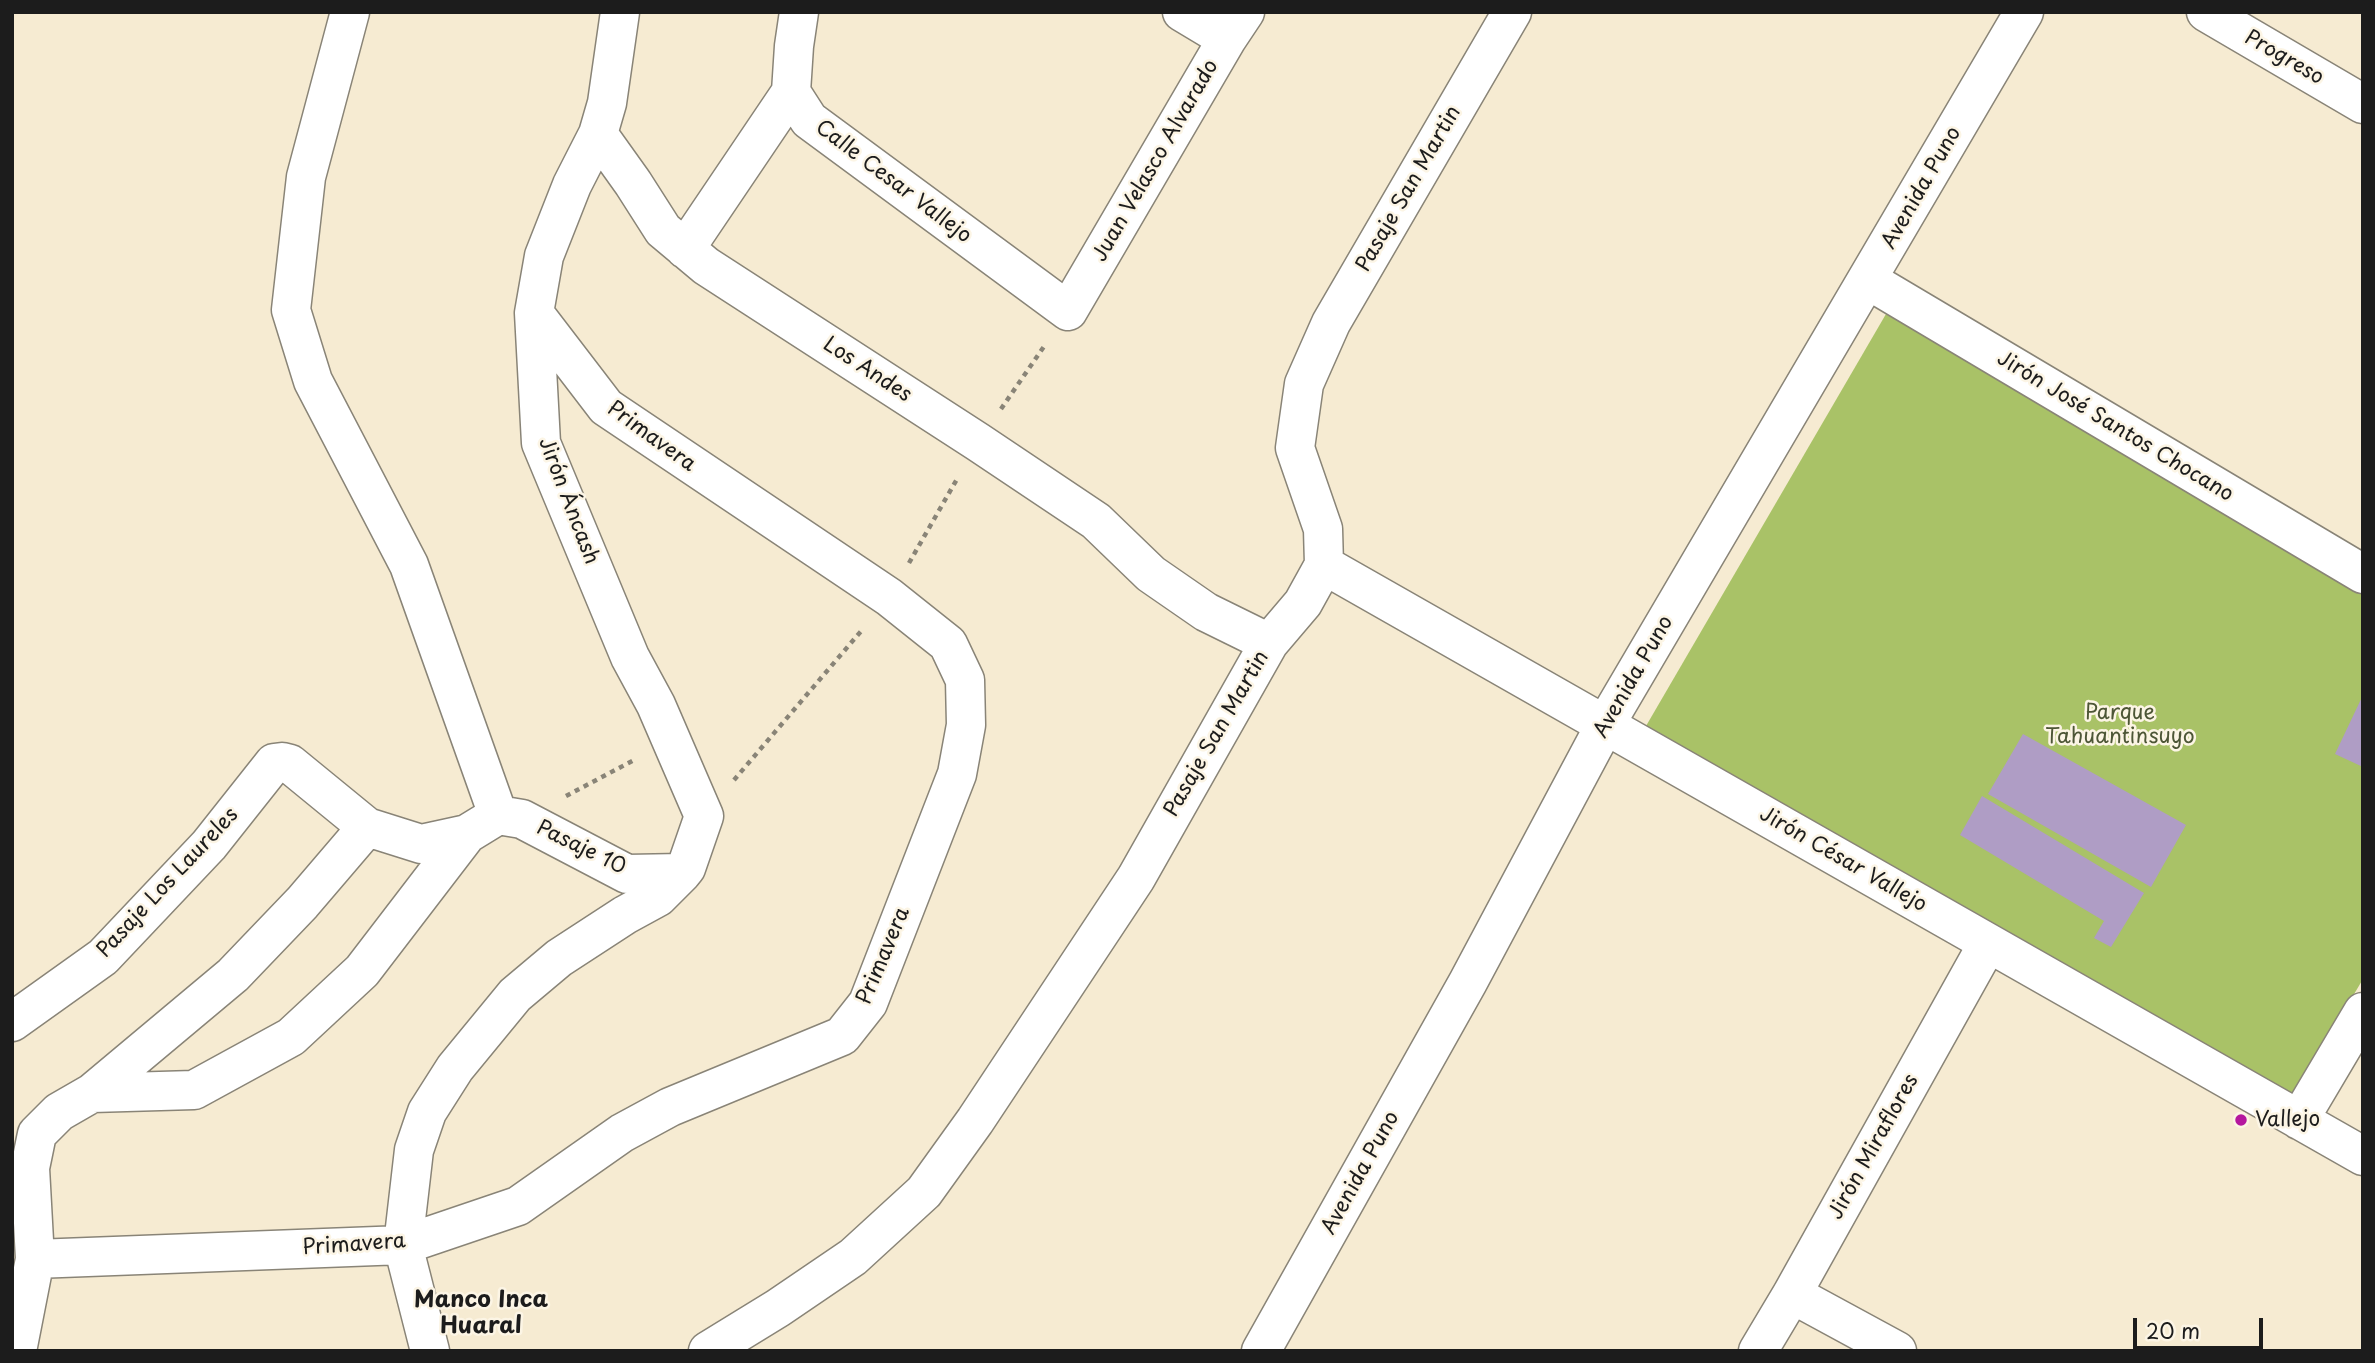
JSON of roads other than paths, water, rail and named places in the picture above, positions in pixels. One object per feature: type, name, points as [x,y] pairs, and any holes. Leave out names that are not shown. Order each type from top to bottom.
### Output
[{"type":"street","points":[[351,12],[306,177],[291,310],[313,381],[409,565],[496,823]]},
{"type":"street","points":[[598,134],[607,103],[620,12]]},
{"type":"street","points":[[1182,12],[1236,25]]},
{"type":"street","name":"Pasaje San Martin","points":[[708,1351],[853,1257],[924,1192],[975,1121],[1136,878],[1269,643],[1303,603],[1324,565],[1323,529],[1294,448],[1304,384],[1331,323],[1512,12]]},
{"type":"street","name":"Avenida Puno","points":[[1261,1351],[1468,982],[1605,725],[2024,12]]},
{"type":"street","name":"Progreso","points":[[2206,12],[2363,104]]},
{"type":"street","points":[[685,249],[791,92],[800,24]]},
{"type":"street","name":"Juan Velasco Alvarado","points":[[1068,311],[1236,25]]},
{"type":"street","name":"Calle Cesar Vallejo","points":[[791,92],[809,120],[1068,311]]},
{"type":"street","name":"Los Andes","points":[[598,134],[663,230],[706,266],[1096,520],[1151,574],[1206,612],[1269,643]]},
{"type":"street","name":"Jirón Áncash","points":[[598,134],[572,185],[544,256],[534,313],[541,443],[630,657],[656,705],[704,816],[682,873]]},
{"type":"street","name":"Jirón José Santos Chocano","points":[[1868,280],[2360,567]]},
{"type":"street","name":"Primavera","points":[[35,1259],[403,1245],[518,1206],[622,1133],[670,1107],[842,1036],[868,1003],[957,774],[967,725],[965,680],[948,645],[890,597],[606,407],[534,313]]},
{"type":"street","name":"Jirón César Vallejo","points":[[1324,565],[2363,1156]]},
{"type":"street","name":"Pasaje Los Laureles","points":[[12,1022],[103,957],[209,845],[274,763],[290,764],[367,827]]},
{"type":"street","points":[[17,1351],[35,1259],[30,1168],[37,1134],[59,1112],[92,1094],[233,975],[302,903],[367,827],[421,844],[496,823]]},
{"type":"street","points":[[92,1094],[194,1090],[290,1037],[362,971],[496,823]]},
{"type":"street","name":"Pasaje 10","points":[[496,823],[627,874],[682,873]]},
{"type":"street","points":[[430,1351],[403,1245],[414,1150],[427,1112],[454,1068],[515,995],[559,958],[625,915],[659,897],[682,873]]},
{"type":"street","name":"Jirón Miraflores","points":[[1758,1351],[1988,943]]},
{"type":"street","points":[[2299,1120],[2363,1012]]},
{"type":"street","points":[[1792,1294],[1897,1351]]},
{"type":"place","name":"Vallejo","points":[[2241,1120]]},
{"type":"district","name":"Manco Inca Huaral","points":[[481,1314]]},
{"type":"park label","name":"Parque Tahuantinsuyo","points":[[2120,725]]}]
